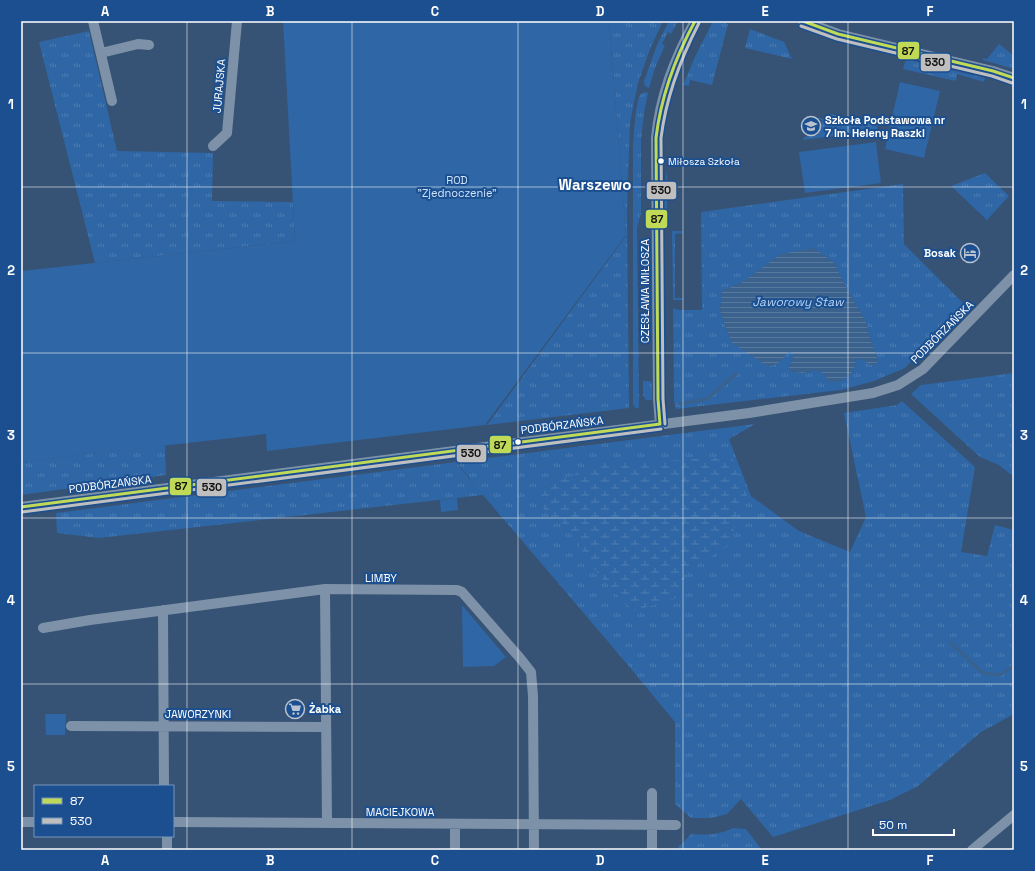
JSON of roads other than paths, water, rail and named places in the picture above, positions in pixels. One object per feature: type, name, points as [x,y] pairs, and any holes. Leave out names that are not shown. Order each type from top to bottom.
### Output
[{"type":"street","points":[[93,21],[112,101]]},
{"type":"street","name":"JURAJSKA","points":[[213,146],[227,133],[237,21]]},
{"type":"street","name":"CZESŁAWA MIŁOSZA","points":[[660,424],[657,383],[655,155],[657,125],[662,100],[670,73],[684,40],[695,21]]},
{"type":"street","points":[[803,21],[838,34],[993,71],[1014,78]]},
{"type":"street","points":[[100,53],[138,44],[149,45]]},
{"type":"street","name":"PODBÓRZAŃSKA","points":[[21,507],[749,413],[878,392],[898,385],[917,374],[929,364],[1014,275]]},
{"type":"street","points":[[325,589],[327,823]]},
{"type":"street","name":"LIMBY","points":[[43,628],[164,610],[325,589],[457,590],[462,592],[531,672],[533,696],[534,850]]},
{"type":"street","points":[[164,610],[164,785]]},
{"type":"street","name":"JAWORZYNKI","points":[[71,726],[326,727]]},
{"type":"street","points":[[652,793],[652,850]]},
{"type":"street","points":[[972,850],[1014,815]]},
{"type":"street","points":[[21,822],[34,822]]},
{"type":"street","name":"MACIEJKOWA","points":[[174,822],[676,825]]},
{"type":"street","points":[[455,824],[455,850]]},
{"type":"street","points":[[167,837],[167,850]]},
{"type":"water","name":"Jaworowy Staw","points":[[814,248],[834,263],[850,295],[865,320],[878,361],[875,365],[870,365],[860,358],[856,361],[853,371],[847,378],[834,382],[829,382],[823,373],[815,370],[803,373],[790,371],[789,367],[794,355],[791,352],[788,352],[777,364],[767,366],[731,342],[720,311],[722,291],[741,283],[781,254]]},
{"type":"waterway","points":[[679,404],[707,399],[736,374]]},
{"type":"waterway","points":[[950,642],[983,673],[1000,675],[1014,666]]},
{"type":"place","name":"Szkoła Podstawowa nr 7 im. Heleny Raszki","points":[[811,126]]},
{"type":"place","name":"Miłosza Szkoła","points":[[661,161]]},
{"type":"place","name":"Bosak","points":[[970,253]]},
{"type":"place","name":"Żabka","points":[[295,709]]},
{"type":"district","name":"Warszewo","points":[[595,185]]},
{"type":"park label","name":"ROD \"Zjednoczenie\"","points":[[457,186]]}]
